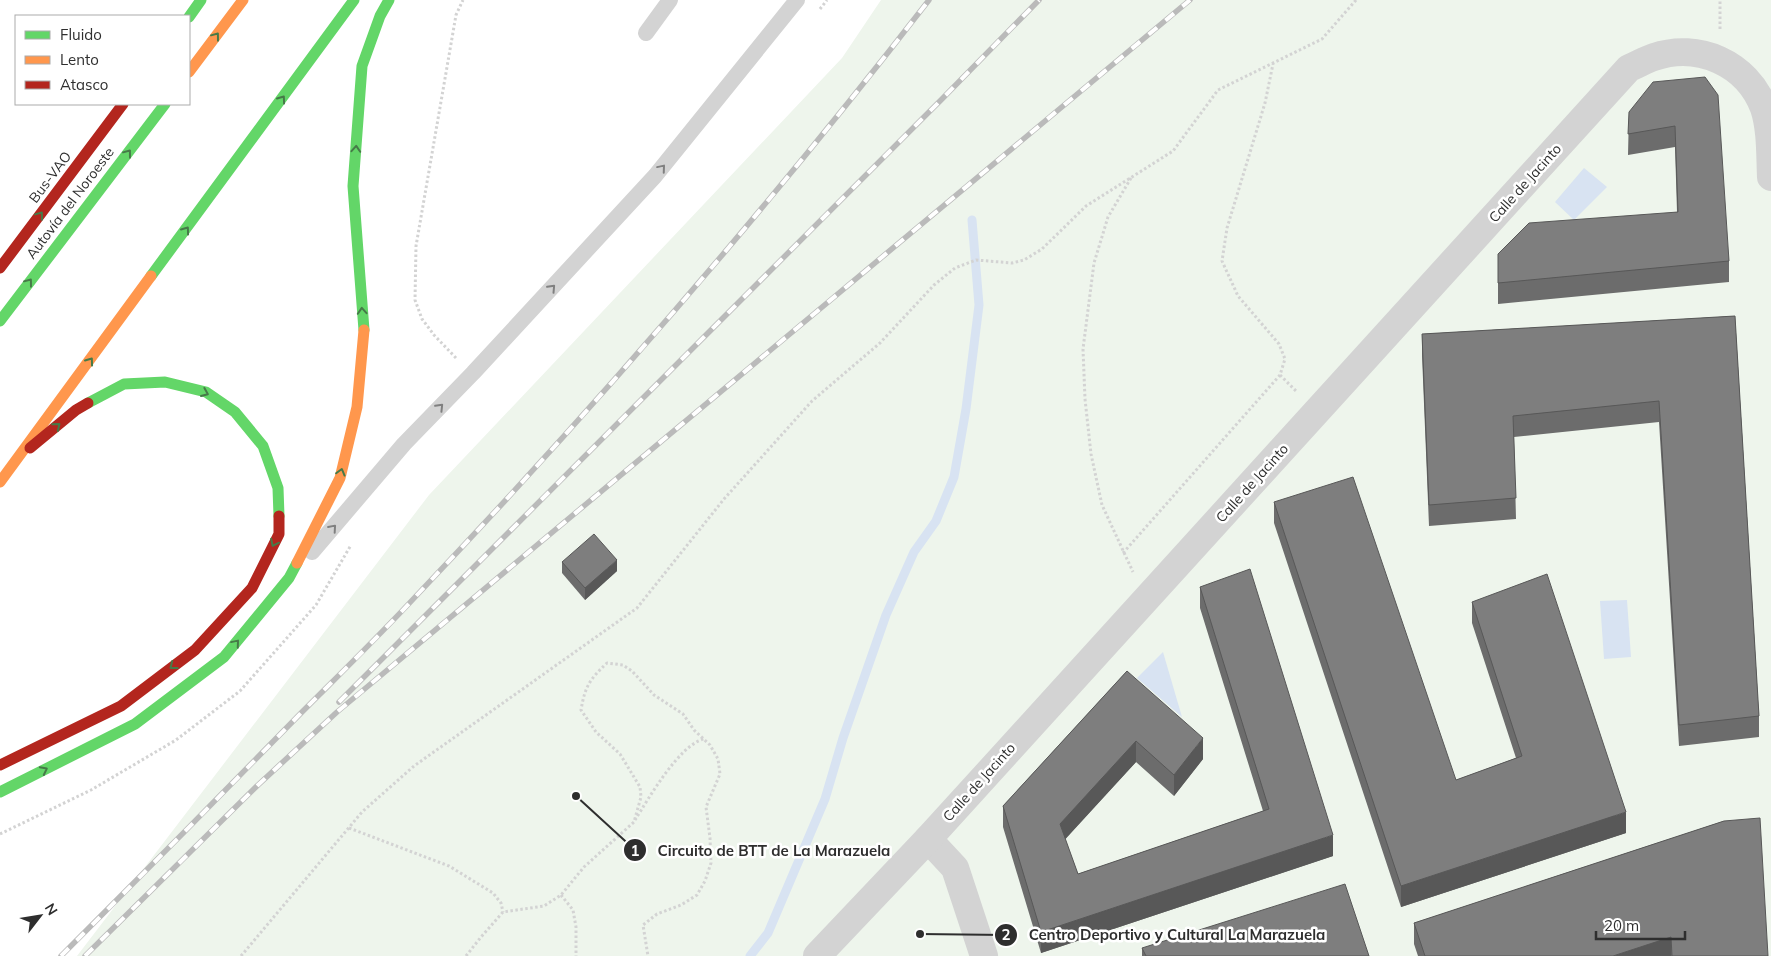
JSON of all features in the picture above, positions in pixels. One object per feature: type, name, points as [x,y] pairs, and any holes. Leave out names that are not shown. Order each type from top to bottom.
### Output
[{"type":"main road","points":[[190,16],[201,0]]},
{"type":"main road","points":[[190,71],[243,0]]},
{"type":"main road","points":[[0,482],[354,0]]},
{"type":"main road","points":[[0,792],[136,724],[224,657],[289,578],[340,478],[358,407],[364,334],[353,186],[362,66],[380,16],[389,0]]},
{"type":"main road","name":"Bus-VAO","points":[[0,268],[122,105]]},
{"type":"main road","name":"Autovía del Noroeste","points":[[0,321],[164,105]]},
{"type":"main road","points":[[0,765],[121,706],[195,650],[252,588],[278,534],[278,488],[263,446],[236,412],[206,392],[165,382],[124,384],[76,410],[19,457]]},
{"type":"street","name":"Calle de Jacinto","points":[[817,956],[928,838],[1629,68],[1653,57],[1684,52],[1719,58],[1743,75],[1758,96],[1764,109],[1771,177]]},
{"type":"street","points":[[928,838],[955,868],[984,956]]},
{"type":"lane","points":[[646,33],[670,0]]},
{"type":"lane","points":[[289,578],[404,444],[473,373],[655,176],[797,0]]},
{"type":"path","points":[[458,359],[434,335],[422,319],[415,300],[416,246],[456,16],[463,0]]},
{"type":"path","points":[[241,956],[362,812],[414,766],[637,608],[724,499],[812,401],[880,343],[934,285],[955,268],[976,260],[1012,263],[1024,260],[1042,249],[1086,206],[1173,151],[1218,90],[1322,39],[1356,0]]},
{"type":"path","points":[[1131,178],[1108,217],[1094,263],[1083,349],[1085,399],[1091,454],[1102,504],[1123,552],[1280,375],[1285,359],[1279,344],[1238,296],[1222,261],[1227,228],[1265,103],[1273,64]]},
{"type":"path","points":[[634,822],[640,803],[640,788],[620,754],[596,732],[581,710],[584,695],[592,677],[607,663],[623,665],[632,671],[654,695],[682,714],[694,730],[710,745],[718,759],[720,774],[706,807],[711,863],[705,881],[697,895],[681,905],[656,914],[643,925],[648,956]]},
{"type":"path","points":[[466,956],[480,937],[504,912],[544,906],[561,895],[584,867],[634,822],[671,766],[696,741],[704,739]]},
{"type":"path","points":[[349,828],[449,866],[493,893],[501,903],[504,912]]},
{"type":"path","points":[[561,895],[573,910],[576,927],[576,956]]},
{"type":"shaded area","points":[[881,0],[1771,0],[1771,956],[77,956],[429,495],[842,58]]},
{"type":"water","points":[[1584,168],[1607,187],[1574,220],[1555,202]]},
{"type":"water","points":[[1627,600],[1631,657],[1604,659],[1600,601]]},
{"type":"water","points":[[1163,652],[1182,717],[1137,678]]},
{"type":"building","points":[[1705,77],[1718,95],[1729,261],[1498,283],[1498,254],[1529,223],[1678,212],[1675,126],[1628,134],[1629,112],[1653,82]]},
{"type":"building","points":[[1735,316],[1759,716],[1679,725],[1659,401],[1513,416],[1516,498],[1429,505],[1422,334]]},
{"type":"building","points":[[1353,477],[1456,780],[1522,756],[1472,602],[1547,574],[1626,812],[1401,886],[1274,502]]},
{"type":"building","points":[[594,534],[617,560],[585,588],[562,562]]},
{"type":"building","points":[[1250,569],[1333,835],[1041,932],[1003,806],[1127,671],[1203,738],[1174,775],[1136,741],[1060,824],[1078,874],[1269,809],[1200,587]]},
{"type":"building","points":[[1760,818],[1768,956],[1672,956],[1671,937],[1613,956],[1425,956],[1414,923],[1724,821]]},
{"type":"building","points":[[1345,884],[1369,956],[1146,956],[1142,948]]},
{"type":"waterway","points":[[750,956],[768,933],[825,799],[843,738],[886,615],[914,552],[936,521],[954,477],[966,409],[979,305],[972,220]]},
{"type":"railway","points":[[61,956],[389,625],[550,451],[616,378],[744,229],[807,154],[929,0]]},
{"type":"railway","points":[[339,702],[1039,0]]},
{"type":"railway","points":[[85,956],[258,785],[337,712],[1190,0]]},
{"type":"traffic: fast","points":[[190,16],[201,0]]},
{"type":"traffic: fast","points":[[151,276],[354,0]]},
{"type":"traffic: fast","points":[[364,330],[353,186],[362,66],[380,16],[389,0]]},
{"type":"traffic: fast","points":[[0,321],[164,105]]},
{"type":"traffic: fast","points":[[88,403],[124,384],[165,382],[206,392],[235,412],[263,446],[278,488],[279,516]]},
{"type":"traffic: fast","points":[[0,792],[135,724],[224,657],[289,578],[297,563]]},
{"type":"traffic: slow","points":[[190,71],[243,0]]},
{"type":"traffic: slow","points":[[0,482],[151,276]]},
{"type":"traffic: slow","points":[[297,563],[340,478],[357,407],[364,330]]},
{"type":"traffic: jam","points":[[0,268],[122,105]]},
{"type":"traffic: jam","points":[[30,448],[76,410],[88,403]]},
{"type":"traffic: jam","points":[[0,765],[121,706],[195,650],[252,588],[279,534],[279,516]]},
{"type":"place","name":"Circuito de BTT de La Marazuela","points":[[576,796]]},
{"type":"place","name":"Centro Deportivo y Cultural La Marazuela","points":[[920,934]]}]
